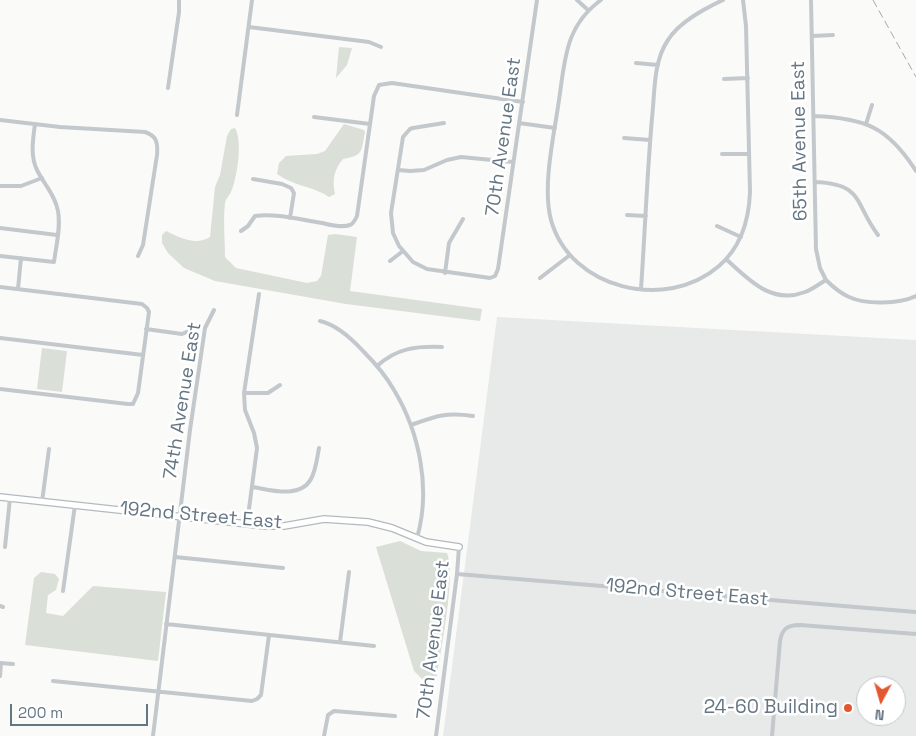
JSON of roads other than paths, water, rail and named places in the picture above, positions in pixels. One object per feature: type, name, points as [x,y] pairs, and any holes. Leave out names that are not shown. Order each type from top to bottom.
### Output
[{"type":"street","points":[[168,88],[179,0]]},
{"type":"street","points":[[237,115],[252,0]]},
{"type":"street","name":"70th Avenue East","points":[[445,273],[490,278],[495,276],[498,269],[537,0]]},
{"type":"street","points":[[578,0],[588,10]]},
{"type":"street","points":[[602,0],[588,10],[577,24],[569,41],[548,181],[548,207],[556,235],[581,267],[594,276],[617,285],[641,289],[662,289],[688,284],[709,274],[726,259],[740,237],[747,219],[749,205],[748,78],[743,0]]},
{"type":"street","points":[[641,289],[650,140],[658,65],[668,39],[688,21],[723,0]]},
{"type":"street","name":"65th Avenue East","points":[[811,0],[816,249],[820,268],[826,280]]},
{"type":"street","points":[[249,27],[369,42],[381,47]]},
{"type":"street","points":[[812,36],[833,35]]},
{"type":"street","points":[[636,63],[658,65]]},
{"type":"street","points":[[724,79],[748,78]]},
{"type":"street","points":[[241,231],[248,226],[255,216],[266,215],[338,226],[354,223],[357,216],[374,96],[381,85],[392,83],[523,102]]},
{"type":"street","points":[[866,124],[872,105]]},
{"type":"street","points":[[814,116],[846,118],[866,124],[882,132],[899,146],[916,171]]},
{"type":"street","points":[[314,117],[370,124]]},
{"type":"street","points":[[0,120],[60,127],[145,132],[154,137],[158,146],[157,155],[143,245],[138,256]]},
{"type":"street","points":[[444,123],[410,129],[403,137],[391,222],[395,238],[402,251],[413,262],[427,270],[445,273],[449,243],[464,220]]},
{"type":"street","points":[[519,123],[555,128]]},
{"type":"street","points":[[0,256],[54,262],[58,212],[55,201],[34,161],[32,144],[35,124]]},
{"type":"street","points":[[624,138],[650,140]]},
{"type":"street","points":[[722,154],[749,154]]},
{"type":"street","points":[[398,170],[424,170],[447,160],[461,157],[514,162]]},
{"type":"street","points":[[0,186],[21,186],[42,178]]},
{"type":"street","points":[[253,179],[290,187],[294,193],[290,218]]},
{"type":"street","points":[[815,182],[834,183],[850,190],[858,199],[871,226],[878,235]]},
{"type":"street","points":[[627,215],[646,216]]},
{"type":"street","points":[[717,226],[740,237]]},
{"type":"street","points":[[0,228],[57,235]]},
{"type":"street","points":[[390,261],[402,251]]},
{"type":"street","points":[[540,278],[570,255]]},
{"type":"street","points":[[18,289],[21,258]]},
{"type":"street","points":[[726,259],[758,287],[772,294],[785,296],[798,294],[826,280],[842,294],[856,300],[893,302],[916,296]]},
{"type":"street","points":[[0,287],[142,304],[149,312],[138,393],[133,404],[0,389]]},
{"type":"street","points":[[247,524],[257,448],[254,433],[245,410],[244,392],[258,294]]},
{"type":"street","name":"74th Avenue East","points":[[153,736],[179,516],[205,328],[214,310]]},
{"type":"street","points":[[320,321],[328,322],[342,332],[377,366],[393,388],[411,425],[422,478],[422,506],[417,539]]},
{"type":"street","points":[[146,330],[182,334],[191,330]]},
{"type":"street","points":[[0,338],[143,355]]},
{"type":"street","points":[[377,366],[401,350],[420,346],[442,347]]},
{"type":"street","points":[[244,392],[268,393],[280,386]]},
{"type":"street","points":[[411,425],[443,414],[474,416]]},
{"type":"street","points":[[252,487],[287,492],[302,488],[310,480],[319,448]]},
{"type":"street","points":[[42,502],[49,450]]},
{"type":"street","name":"192nd Street East","points":[[0,497],[247,524],[284,526],[317,519],[342,519],[379,524],[417,539],[459,547]]},
{"type":"street","points":[[5,547],[10,498]]},
{"type":"street","points":[[63,591],[75,505]]},
{"type":"street","name":"70th Avenue East","points":[[436,736],[459,547]]},
{"type":"street","points":[[175,557],[283,568]]},
{"type":"street","points":[[340,642],[349,572]]},
{"type":"street","name":"192nd Street East","points":[[457,574],[916,612]]},
{"type":"street","points":[[166,624],[374,646]]},
{"type":"street","points":[[772,736],[780,642],[781,635],[786,627],[800,624],[916,634]]},
{"type":"street","points":[[53,681],[246,701],[257,700],[262,690],[269,635]]},
{"type":"street","points":[[0,676],[1,663],[13,664]]},
{"type":"street","points":[[324,736],[325,721],[331,712],[395,716]]},
{"type":"railway","points":[[873,0],[916,77]]},
{"type":"place","name":"24-60 Building","points":[[848,708]]}]
